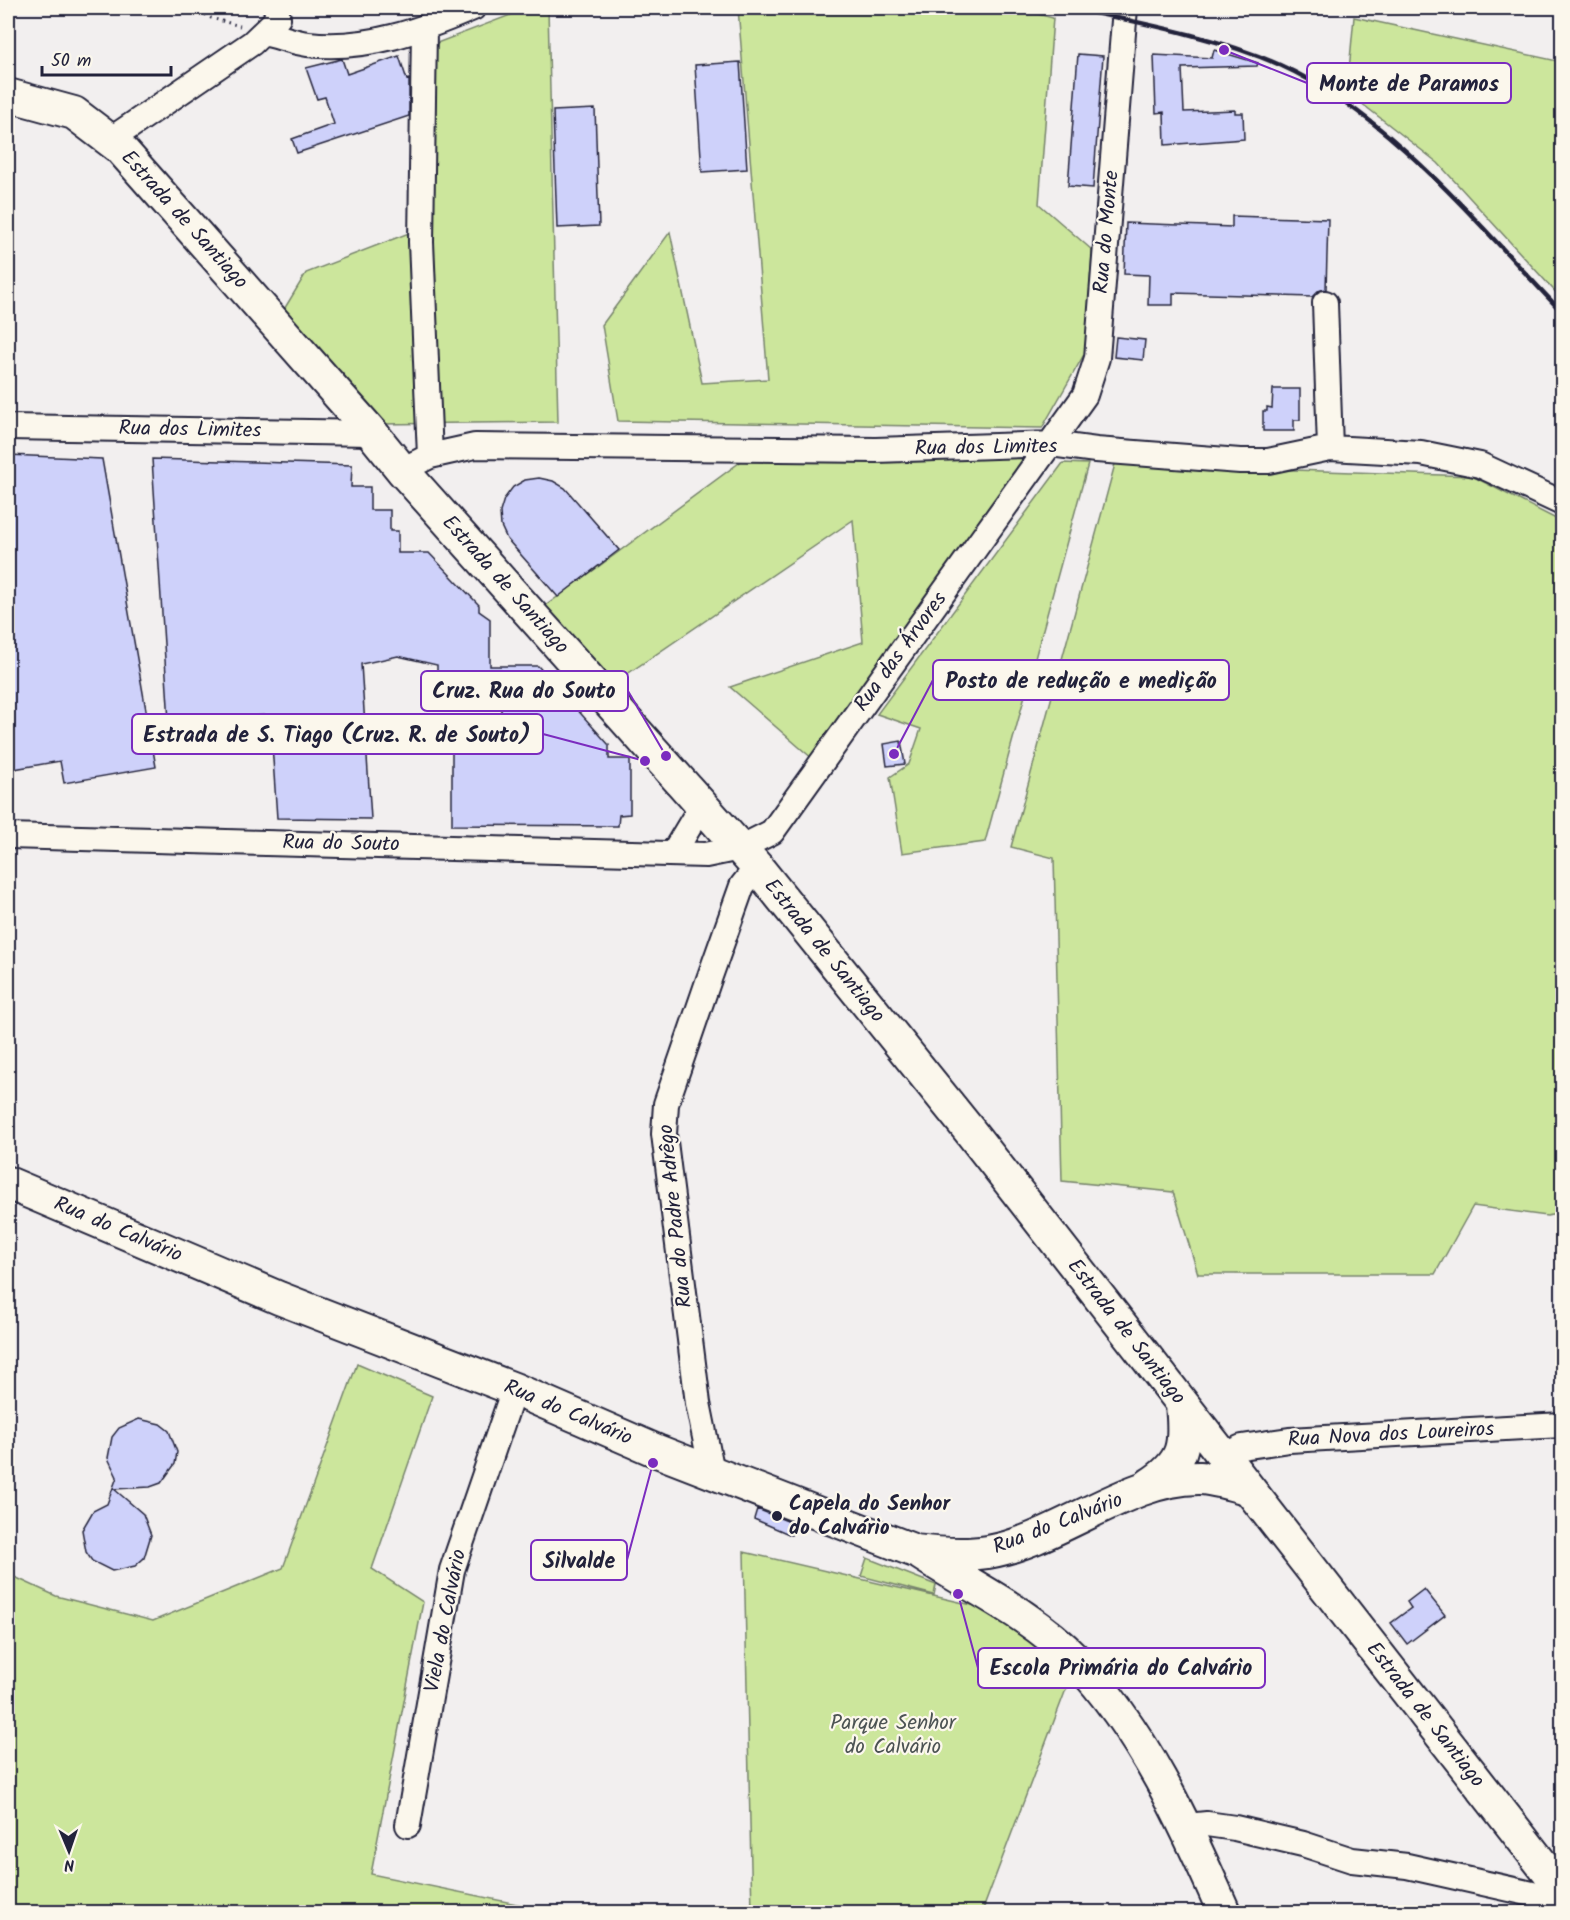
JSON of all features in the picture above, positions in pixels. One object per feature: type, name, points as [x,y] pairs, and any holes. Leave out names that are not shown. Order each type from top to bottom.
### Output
[{"type":"main road","name":"Estrada de Santiago","points":[[8,95],[74,113],[120,148],[372,433],[402,471],[748,858],[962,1121],[1563,1890]]},
{"type":"main road","name":"Rua do Calvário","points":[[8,1182],[279,1298],[514,1389],[657,1451],[915,1551],[956,1556],[990,1552],[1019,1543],[1136,1493],[1179,1469],[1197,1449],[1206,1449],[1222,1456]]},
{"type":"main road","points":[[1182,1405],[1185,1435],[1179,1469],[1201,1478],[1249,1489]]},
{"type":"main road","points":[[1005,1607],[999,1589],[999,1572],[1005,1558],[1019,1543]]},
{"type":"main road","points":[[915,1551],[1032,1623],[1081,1667],[1155,1767],[1187,1826],[1224,1912]]},
{"type":"street","points":[[110,140],[263,33],[278,18],[276,8]]},
{"type":"street","points":[[263,33],[308,44],[359,43],[424,29],[473,8]]},
{"type":"street","name":"Rua do Monte","points":[[1051,444],[1085,395],[1097,358],[1125,8]]},
{"type":"street","points":[[424,29],[421,242],[430,456]]},
{"type":"street","points":[[1325,303],[1330,448]]},
{"type":"street","name":"Rua dos Limites","points":[[8,427],[372,433]]},
{"type":"street","name":"Rua dos Limites","points":[[402,471],[430,456],[475,446],[876,450],[1051,444],[1096,450],[1240,461],[1268,460],[1330,448],[1421,453],[1480,465],[1563,503]]},
{"type":"street","name":"Rua das Árvores","points":[[748,858],[772,831],[1051,444]]},
{"type":"street","points":[[674,852],[702,805]]},
{"type":"street","name":"Rua do Souto","points":[[8,836],[674,852],[748,858]]},
{"type":"street","name":"Rua do Padre Adrêgo","points":[[712,1472],[698,1403],[664,1134],[666,1104],[742,886],[748,858]]},
{"type":"street","name":"Viela do Calvário","points":[[408,1825],[452,1570],[514,1389]]},
{"type":"street","name":"Rua Nova dos Loureiros","points":[[1222,1456],[1242,1447],[1289,1440],[1563,1425]]},
{"type":"street","points":[[1187,1826],[1207,1824],[1235,1828],[1303,1844],[1352,1860],[1407,1866],[1550,1898],[1563,1896]]},
{"type":"path","points":[[195,8],[211,18],[263,33]]},
{"type":"green space","points":[[529,8],[548,8],[558,422],[378,424],[280,316],[306,273],[427,226],[429,46]]},
{"type":"green space","points":[[738,8],[1015,8],[1053,18],[1039,204],[1092,250],[1086,351],[1042,428],[618,421],[602,325],[670,232],[702,383],[768,379]]},
{"type":"green space","points":[[1354,17],[1562,62],[1562,299],[1438,163],[1347,92]]},
{"type":"green space","points":[[1033,455],[814,760],[730,687],[863,642],[853,520],[611,685],[541,609],[743,460]]},
{"type":"green space","points":[[1063,463],[1088,464],[985,842],[902,853],[890,777],[909,764],[921,729],[877,714]]},
{"type":"green space","points":[[1115,464],[1472,476],[1562,522],[1562,1213],[1547,1216],[1473,1206],[1435,1274],[1198,1274],[1173,1192],[1062,1181],[1054,858],[1011,847]]},
{"type":"green space","points":[[357,1364],[432,1396],[372,1569],[423,1602],[371,1874],[556,1912],[8,1912],[8,1574],[56,1596],[153,1621],[283,1568]]},
{"type":"green space","name":"Parque Senhor do Calvário","points":[[744,1552],[985,1608],[1035,1643],[1071,1676],[982,1912],[752,1912]]},
{"type":"green space","points":[[867,1558],[936,1585],[934,1595],[861,1576]]},
{"type":"building","points":[[1214,50],[1258,63],[1257,66],[1182,68],[1184,112],[1235,110],[1235,113],[1243,113],[1244,139],[1165,145],[1164,112],[1156,113],[1154,55],[1212,58]]},
{"type":"building","points":[[1078,54],[1103,56],[1093,188],[1068,186]]},
{"type":"building","points":[[399,56],[407,80],[409,79],[409,116],[297,153],[292,139],[334,124],[325,97],[317,99],[306,68],[342,59],[347,74]]},
{"type":"building","points":[[740,62],[747,169],[702,172],[695,65]]},
{"type":"building","points":[[595,109],[599,226],[557,228],[553,111]]},
{"type":"building","points":[[1232,216],[1328,219],[1326,289],[1318,291],[1312,297],[1173,293],[1173,305],[1148,305],[1149,275],[1124,274],[1126,223],[1232,227]]},
{"type":"building","points":[[1116,337],[1145,340],[1143,360],[1114,357]]},
{"type":"building","points":[[1273,389],[1300,389],[1300,420],[1294,420],[1294,431],[1263,431],[1263,411],[1267,411],[1267,407],[1272,408]]},
{"type":"building","points":[[8,455],[102,459],[156,767],[64,783],[60,761],[8,770]]},
{"type":"building","points":[[152,459],[352,465],[351,487],[370,487],[370,510],[390,510],[390,531],[398,531],[398,553],[429,553],[479,605],[479,611],[490,619],[490,666],[538,666],[609,745],[609,759],[630,759],[630,814],[619,815],[618,826],[452,825],[452,729],[468,729],[468,721],[501,721],[501,686],[437,687],[437,665],[398,656],[361,664],[371,819],[277,818],[270,715],[169,721]]},
{"type":"building","points":[[539,478],[553,481],[565,488],[619,550],[558,597],[507,539],[501,526],[500,512],[504,499],[513,487],[525,480]]},
{"type":"building","points":[[901,741],[905,764],[887,766],[884,744]]},
{"type":"building","points":[[139,1419],[160,1424],[169,1431],[177,1452],[175,1464],[161,1483],[150,1487],[114,1489],[143,1514],[151,1535],[144,1558],[135,1566],[112,1571],[92,1561],[86,1552],[82,1530],[93,1511],[107,1504],[117,1477],[108,1458],[112,1437],[119,1428]]},
{"type":"building","points":[[757,1509],[795,1524],[791,1535],[754,1519]]},
{"type":"building","points":[[1424,1589],[1445,1615],[1407,1644],[1391,1623],[1411,1608],[1407,1602]]},
{"type":"railway","points":[[1070,8],[1177,31],[1229,46],[1280,65],[1321,86],[1396,142],[1432,175],[1562,312]]},
{"type":"place","name":"Monte de Paramos","points":[[1224,50]]},
{"type":"place","name":"Posto de redução e medição","points":[[894,754]]},
{"type":"place","name":"Cruz. Rua do Souto","points":[[666,756]]},
{"type":"place","name":"Estrada de S. Tiago (Cruz. R. de Souto)","points":[[645,761]]},
{"type":"place","name":"Silvalde","points":[[653,1463]]},
{"type":"place","name":"Capela do Senhor do Calvário","points":[[777,1516]]},
{"type":"place","name":"Escola Primária do Calvário","points":[[958,1594]]}]
